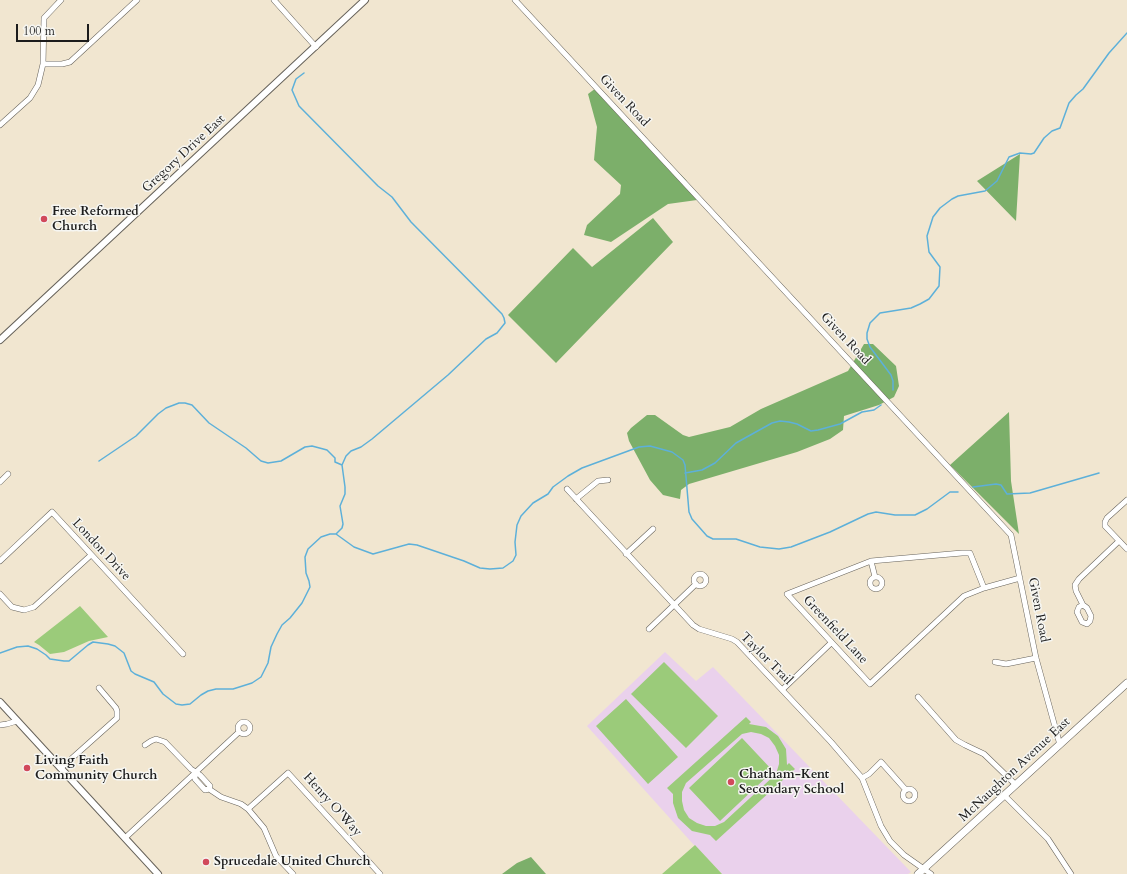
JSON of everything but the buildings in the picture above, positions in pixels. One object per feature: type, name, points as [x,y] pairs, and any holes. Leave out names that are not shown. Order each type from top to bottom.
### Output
[{"type":"main road","name":"McNaughton Avenue East","points":[[921,871],[1005,796],[1127,683]]},
{"type":"street","points":[[0,125],[34,93],[38,85],[43,64],[44,18],[61,0]]},
{"type":"street","points":[[43,64],[62,64],[70,62],[137,0]]},
{"type":"street","points":[[274,0],[316,47]]},
{"type":"street","name":"Gregory Drive East","points":[[0,340],[365,0]]},
{"type":"street","name":"Given Road","points":[[515,0],[1011,535],[1036,658],[1060,745]]},
{"type":"street","points":[[0,482],[8,474]]},
{"type":"street","points":[[576,499],[598,480],[608,480]]},
{"type":"street","name":"Taylor Trail","points":[[566,489],[693,625],[699,629],[732,639],[737,642],[831,742],[862,778],[881,826],[890,841],[921,871],[931,874]]},
{"type":"street","points":[[1127,500],[1107,518],[1105,522],[1105,526],[1127,549]]},
{"type":"street","name":"London Drive","points":[[0,561],[52,512],[183,654]]},
{"type":"street","points":[[626,554],[653,529]]},
{"type":"street","points":[[1083,605],[1076,591],[1076,582],[1119,541]]},
{"type":"street","name":"Greenfield Lane","points":[[984,588],[970,553],[962,553],[871,561],[787,594],[870,684],[964,596],[984,588],[1020,578]]},
{"type":"street","points":[[1,598],[12,607],[20,610],[27,610],[34,607],[91,556]]},
{"type":"street","points":[[871,561],[875,577]]},
{"type":"street","points":[[648,629],[696,584]]},
{"type":"street","points":[[782,690],[831,643]]},
{"type":"street","points":[[995,662],[1006,664],[1036,658]]},
{"type":"street","points":[[61,768],[117,718],[116,708],[99,688]]},
{"type":"street","points":[[918,697],[956,740],[984,754],[1016,785]]},
{"type":"street","points":[[0,702],[158,874]]},
{"type":"street","points":[[0,725],[16,721]]},
{"type":"street","points":[[125,838],[239,732]]},
{"type":"street","points":[[146,745],[151,741],[161,740],[195,773],[200,775],[210,786],[209,789],[220,797],[241,804],[248,809],[264,828],[276,856],[293,874]]},
{"type":"street","points":[[862,778],[881,762],[906,790]]},
{"type":"street","name":"Henry O'Way","points":[[248,809],[288,773],[380,874]]},
{"type":"street","points":[[1005,796],[1048,839],[1071,874]]},
{"type":"shaded area","name":"Chatham-Kent Secondary School","points":[[665,652],[696,681],[713,667],[911,872],[908,874],[722,874],[693,844],[587,726]]},
{"type":"green space","points":[[596,88],[686,180],[697,200],[668,204],[611,242],[584,235],[587,225],[620,194],[621,185],[594,160],[597,127],[588,94]]},
{"type":"green space","points":[[1020,154],[1016,221],[977,181]]},
{"type":"green space","points":[[653,218],[673,242],[556,363],[508,315],[573,248],[592,267]]},
{"type":"green space","points":[[864,344],[873,344],[896,366],[899,386],[894,397],[879,405],[844,416],[843,430],[830,439],[797,452],[689,484],[681,490],[680,499],[663,495],[650,480],[629,441],[627,433],[647,415],[655,415],[683,435],[689,437],[730,427],[761,409],[848,371]]},
{"type":"green space","points":[[1009,412],[1011,481],[1019,534],[950,465]]},
{"type":"green space","points":[[80,606],[108,637],[89,641],[64,652],[50,654],[34,642]]},
{"type":"green space","points":[[664,662],[718,716],[686,748],[631,694]]},
{"type":"green space","points":[[626,699],[678,757],[648,784],[596,726]]},
{"type":"green space","points":[[746,717],[751,722],[749,724],[766,727],[778,736],[786,749],[787,765],[789,763],[795,769],[716,841],[710,835],[692,831],[678,818],[673,803],[673,794],[667,788]],"holes":[[[751,732],[761,734],[769,738],[779,755],[779,764],[776,774],[724,822],[715,826],[706,826],[689,818],[684,810],[682,801],[682,792],[686,783],[742,734]]]},
{"type":"green space","points":[[742,738],[773,771],[720,821],[689,788]]},
{"type":"green space","points":[[695,845],[722,874],[662,874]]},
{"type":"green space","points":[[531,857],[546,874],[502,874],[517,863]]},
{"type":"waterway","points":[[893,390],[891,375],[870,347],[867,339],[867,333],[870,323],[880,313],[911,308],[920,304],[929,299],[939,286],[940,267],[929,252],[927,236],[933,217],[940,208],[952,199],[958,196],[985,191],[997,181],[1009,157],[1020,153],[1034,153],[1044,138],[1052,131],[1060,128],[1069,103],[1083,89],[1109,53],[1127,33]]},
{"type":"waterway","points":[[304,73],[296,79],[292,90],[299,106],[378,186],[392,197],[411,222],[502,314],[505,323],[497,333],[486,339],[448,375],[372,439],[361,447],[351,451],[346,456],[342,465],[345,494],[340,506],[343,524],[342,528],[336,534]]},
{"type":"waterway","points":[[99,461],[136,436],[166,408],[179,403],[185,403],[192,405],[209,423],[246,448],[261,461],[268,463],[281,461],[305,447],[312,446],[327,450],[335,458],[335,462],[342,465]]},
{"type":"waterway","points":[[685,473],[702,470],[715,463],[736,443],[772,423],[780,421],[789,422],[811,431],[818,430],[840,424],[862,412],[874,410],[881,405]]},
{"type":"waterway","points":[[0,653],[17,647],[28,646],[37,649],[50,659],[69,661],[93,642],[108,644],[115,646],[124,653],[131,671],[135,674],[154,682],[163,694],[176,704],[190,704],[208,691],[216,689],[233,689],[252,683],[261,677],[268,663],[271,647],[277,634],[282,625],[290,618],[302,603],[310,587],[306,573],[305,557],[308,549],[321,537],[336,534],[354,547],[373,554],[409,544],[417,545],[480,568],[503,568],[513,561],[516,555],[515,542],[517,525],[521,516],[533,503],[548,494],[553,487],[568,476],[582,468],[639,447],[650,446],[672,452],[683,460],[685,465],[689,512],[692,519],[707,536],[713,539],[736,539],[760,547],[779,549],[791,547],[876,512],[895,515],[915,515],[927,509],[950,492],[958,492]]},
{"type":"waterway","points":[[973,487],[996,484],[1001,485],[1007,494],[1030,493],[1099,473]]},
{"type":"place","name":"Free Reformed Church","points":[[44,219]]},
{"type":"place","name":"Living Faith Community Church","points":[[27,768]]},
{"type":"place","name":"Chatham-Kent Secondary School","points":[[731,782]]},
{"type":"place","name":"Sprucedale United Church","points":[[206,862]]}]
